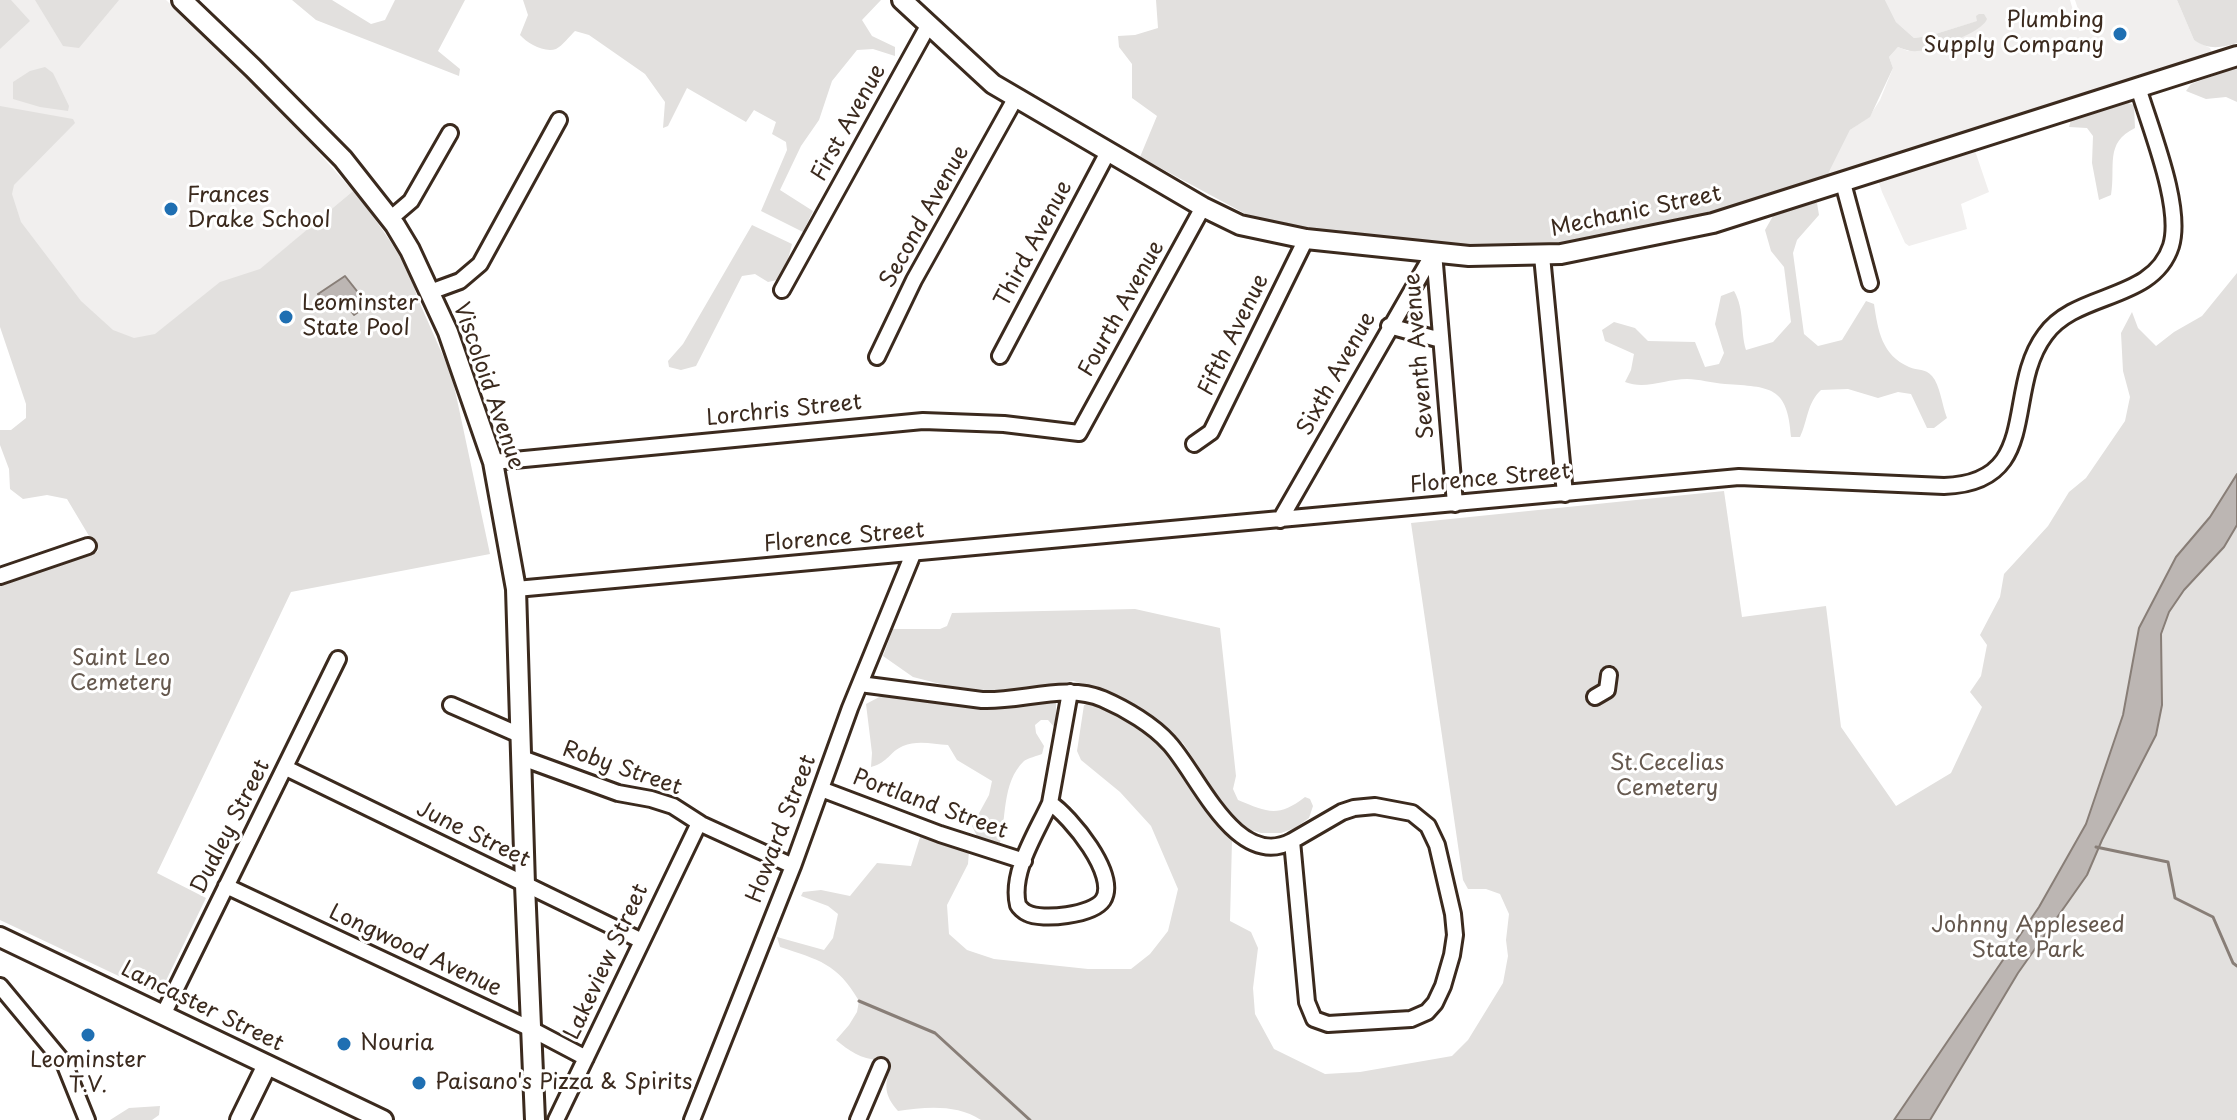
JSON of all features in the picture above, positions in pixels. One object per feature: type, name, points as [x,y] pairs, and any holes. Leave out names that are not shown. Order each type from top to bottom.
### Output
[{"type":"main road","name":"Viscoloid Avenue","points":[[182,0],[343,159],[390,219],[410,250],[459,360],[493,462],[516,589],[535,1120]]},
{"type":"main road","name":"Mechanic Street","points":[[902,0],[973,69],[1015,99],[1203,207],[1256,230],[1306,239],[1469,256],[1542,256],[1600,248],[1713,223],[2233,57]]},
{"type":"main road","name":"Lancaster Street","points":[[0,937],[383,1120]]},
{"type":"main road","points":[[240,1120],[267,1065]]},
{"type":"street","name":"First Avenue","points":[[782,290],[928,26]]},
{"type":"street","name":"Florence Street","points":[[516,589],[1739,477],[1944,486],[1973,483],[1987,477],[2002,463],[2009,451],[2030,365],[2047,331],[2073,313],[2148,278],[2160,267],[2168,253],[2174,229],[2173,205],[2138,87]]},
{"type":"street","name":"Second Avenue","points":[[877,357],[914,280],[1015,99]]},
{"type":"street","points":[[430,292],[460,281],[480,264],[559,120]]},
{"type":"street","points":[[390,219],[411,201],[450,133]]},
{"type":"street","name":"Third Avenue","points":[[1000,356],[1108,152]]},
{"type":"street","points":[[1843,183],[1870,283]]},
{"type":"street","name":"Fourth Avenue","points":[[1079,433],[1203,207]]},
{"type":"street","name":"Fifth Avenue","points":[[1194,444],[1211,432],[1306,239]]},
{"type":"street","name":"Sixth Avenue","points":[[1280,520],[1434,252]]},
{"type":"street","name":"Seventh Avenue","points":[[1434,252],[1455,504]]},
{"type":"street","points":[[1542,256],[1565,494]]},
{"type":"street","points":[[1389,326],[1441,340]]},
{"type":"street","name":"Lorchris Street","points":[[493,462],[923,421],[978,422],[1079,433]]},
{"type":"street","points":[[0,576],[88,546]]},
{"type":"street","name":"Howard Street","points":[[692,1120],[913,554]]},
{"type":"street","name":"Dudley Street","points":[[163,1015],[338,659]]},
{"type":"street","points":[[1595,697],[1607,690],[1609,675]]},
{"type":"street","points":[[860,684],[999,701],[1070,692],[1104,700],[1171,745],[1225,823],[1238,835],[1273,846],[1283,846],[1342,812],[1354,808],[1400,809],[1424,821],[1437,845],[1455,935],[1443,986],[1427,1012],[1411,1019],[1328,1024],[1314,1019],[1307,1002],[1292,841]]},
{"type":"street","points":[[1050,803],[1063,811],[1092,850],[1107,883],[1104,898],[1094,909],[1049,916],[1025,912],[1015,896],[1024,861],[1050,803],[1070,692]]},
{"type":"street","points":[[451,705],[522,736]]},
{"type":"street","name":"Roby Street","points":[[522,758],[618,793],[673,806],[699,823],[793,866]]},
{"type":"street","name":"June Street","points":[[286,768],[640,940]]},
{"type":"street","name":"Portland Street","points":[[821,789],[940,834],[1024,861]]},
{"type":"street","name":"Lakeview Street","points":[[556,1120],[640,940],[699,823]]},
{"type":"street","name":"Longwood Avenue","points":[[226,886],[531,1029],[586,1058]]},
{"type":"street","points":[[0,986],[64,1063],[87,1120]]},
{"type":"street","points":[[858,1120],[881,1066]]},
{"type":"shaded area","name":"Frances Drake School","points":[[0,0],[166,0],[284,114],[353,191],[63,436],[0,235]]},
{"type":"shaded area","points":[[1885,0],[2070,0],[2079,31],[2085,30],[2075,0],[2177,0],[2194,40],[2210,48],[2213,55],[1969,133],[1989,192],[1961,204],[1967,229],[1909,246],[1882,192],[1873,164],[1826,178],[1850,130],[1869,117],[1880,100],[1893,68],[1889,57],[1898,47],[1908,51],[1978,21],[1914,38],[1896,22]]},
{"type":"shaded area","points":[[345,276],[368,305],[354,315],[344,302],[332,311],[318,294]]},
{"type":"shaded area","points":[[2237,474],[2237,525],[2224,547],[2184,590],[2169,612],[2161,634],[2162,705],[2156,735],[2087,875],[2018,973],[1930,1120],[1894,1120],[2039,907],[2086,824],[2123,715],[2139,628],[2176,557],[2210,517]]},
{"type":"green space","points":[[0,0],[11,0],[30,21],[0,49]]},
{"type":"green space","points":[[35,0],[119,0],[79,48],[63,46]]},
{"type":"green space","points":[[292,0],[332,0],[371,24],[385,20],[395,0],[465,0],[438,51],[460,69],[459,76],[316,20]]},
{"type":"green space","points":[[523,0],[881,0],[862,20],[872,36],[895,47],[895,56],[873,49],[857,50],[832,81],[819,120],[801,146],[780,190],[813,211],[803,232],[761,211],[787,150],[786,142],[772,134],[776,122],[754,110],[746,122],[687,88],[668,126],[663,128],[665,102],[645,74],[589,35],[575,31],[561,46],[551,50],[523,38],[520,35],[528,15]]},
{"type":"green space","points":[[1156,0],[1885,0],[1896,22],[1914,38],[1977,21],[1979,14],[1984,14],[1987,19],[1976,30],[1945,44],[1914,51],[1898,47],[1889,57],[1893,68],[1870,117],[1850,130],[1826,178],[1701,215],[1560,243],[1510,247],[1465,246],[1297,227],[1253,218],[1140,157],[1157,116],[1132,98],[1132,64],[1119,47],[1118,36],[1158,28]]},
{"type":"green space","points":[[2177,0],[2237,0],[2237,43],[2215,47],[2194,40]]},
{"type":"green space","points":[[45,67],[53,73],[69,106],[68,111],[13,99],[13,82],[30,71]]},
{"type":"green space","points":[[2237,67],[2237,102],[2226,97],[2206,99],[2186,91],[2191,84]]},
{"type":"green space","points":[[2120,100],[2134,105],[2135,128],[2125,134],[2115,148],[2111,195],[2099,200],[2092,163],[2093,136],[2087,128],[2069,127],[2071,120]]},
{"type":"green space","name":"Saint Leo Cemetery","points":[[0,106],[73,119],[75,123],[14,185],[12,194],[21,222],[81,301],[113,330],[134,338],[155,334],[220,282],[260,269],[353,191],[381,227],[408,271],[452,376],[490,554],[291,592],[157,873],[206,898],[159,995],[0,920],[0,586],[98,551],[67,499],[47,495],[23,499],[10,489],[9,469],[0,445],[0,430],[11,430],[26,418],[26,404],[0,327]]},
{"type":"green space","points":[[1808,203],[1817,203],[1819,215],[1797,240],[1793,253],[1804,334],[1818,346],[1842,340],[1866,301],[1874,304],[1887,349],[1900,362],[1929,373],[1935,380],[1947,418],[1934,428],[1927,428],[1911,394],[1898,392],[1878,398],[1848,389],[1821,390],[1810,406],[1800,437],[1791,437],[1786,408],[1774,392],[1765,389],[1692,379],[1640,385],[1625,382],[1634,354],[1605,341],[1602,330],[1614,322],[1635,328],[1648,341],[1695,342],[1705,367],[1719,364],[1724,353],[1715,324],[1721,296],[1734,291],[1740,305],[1746,350],[1773,342],[1791,322],[1784,267],[1771,251],[1765,230],[1773,216]]},
{"type":"green space","points":[[752,225],[792,244],[787,263],[777,280],[768,282],[755,274],[742,276],[696,366],[681,370],[669,367],[668,361],[683,344]]},
{"type":"green space","points":[[2237,273],[2237,1120],[981,1120],[951,1109],[898,1111],[887,1090],[891,1066],[884,1059],[858,1055],[836,1040],[857,1012],[859,1001],[851,988],[826,965],[780,947],[777,937],[824,950],[833,938],[838,914],[828,906],[801,896],[803,892],[821,890],[850,896],[877,863],[911,866],[921,834],[969,851],[968,864],[947,905],[949,934],[967,950],[994,959],[1088,969],[1131,969],[1150,954],[1168,931],[1178,889],[1151,826],[1120,792],[1081,760],[1077,751],[1084,705],[1092,702],[1102,704],[1146,729],[1164,745],[1232,840],[1230,921],[1251,932],[1258,948],[1253,988],[1255,1014],[1274,1049],[1325,1074],[1360,1072],[1452,1056],[1468,1040],[1503,983],[1508,956],[1509,914],[1500,894],[1486,889],[1468,889],[1463,880],[1411,523],[1724,491],[1742,617],[1826,606],[1841,727],[1896,806],[1951,773],[1982,707],[1970,692],[1981,676],[1987,645],[1980,635],[2000,597],[2004,574],[2048,526],[2069,492],[2086,478],[2125,421],[2130,397],[2123,371],[2121,333],[2132,312],[2138,328],[2156,346],[2202,316]]},
{"type":"green space","points":[[1135,609],[1220,628],[1236,776],[1233,789],[1238,800],[1272,811],[1287,808],[1305,797],[1310,799],[1313,806],[1309,818],[1281,833],[1261,833],[1244,828],[1230,819],[1183,743],[1157,723],[1101,689],[1073,681],[1012,690],[948,686],[913,677],[883,656],[893,629],[940,629],[947,626],[952,613]]},
{"type":"green space","points":[[883,695],[988,706],[1053,698],[1056,702],[1056,729],[1048,720],[1041,720],[1035,725],[1044,746],[1042,754],[1024,761],[1012,780],[999,847],[980,842],[972,826],[989,795],[992,781],[957,760],[948,745],[908,744],[871,767],[866,704]]},
{"type":"green space","points":[[160,1106],[159,1115],[152,1120],[110,1120],[129,1108]]},
{"type":"waterway","points":[[2096,847],[2168,862],[2175,898],[2213,917],[2237,966]]},
{"type":"waterway","points":[[859,1001],[935,1033],[1030,1120]]},
{"type":"place","name":"Plumbing Supply Company","points":[[2120,34]]},
{"type":"place","name":"Frances Drake School","points":[[171,209]]},
{"type":"place","name":"Leominster State Pool","points":[[286,317]]},
{"type":"place","name":"Leominster T.V.","points":[[88,1035]]},
{"type":"place","name":"Nouria","points":[[344,1044]]},
{"type":"place","name":"Paisano's Pizza & Spirits","points":[[419,1083]]},
{"type":"park label","name":"St.Cecelias Cemetery","points":[[1667,776]]},
{"type":"park label","name":"Johnny Appleseed State Park","points":[[2028,938]]}]
